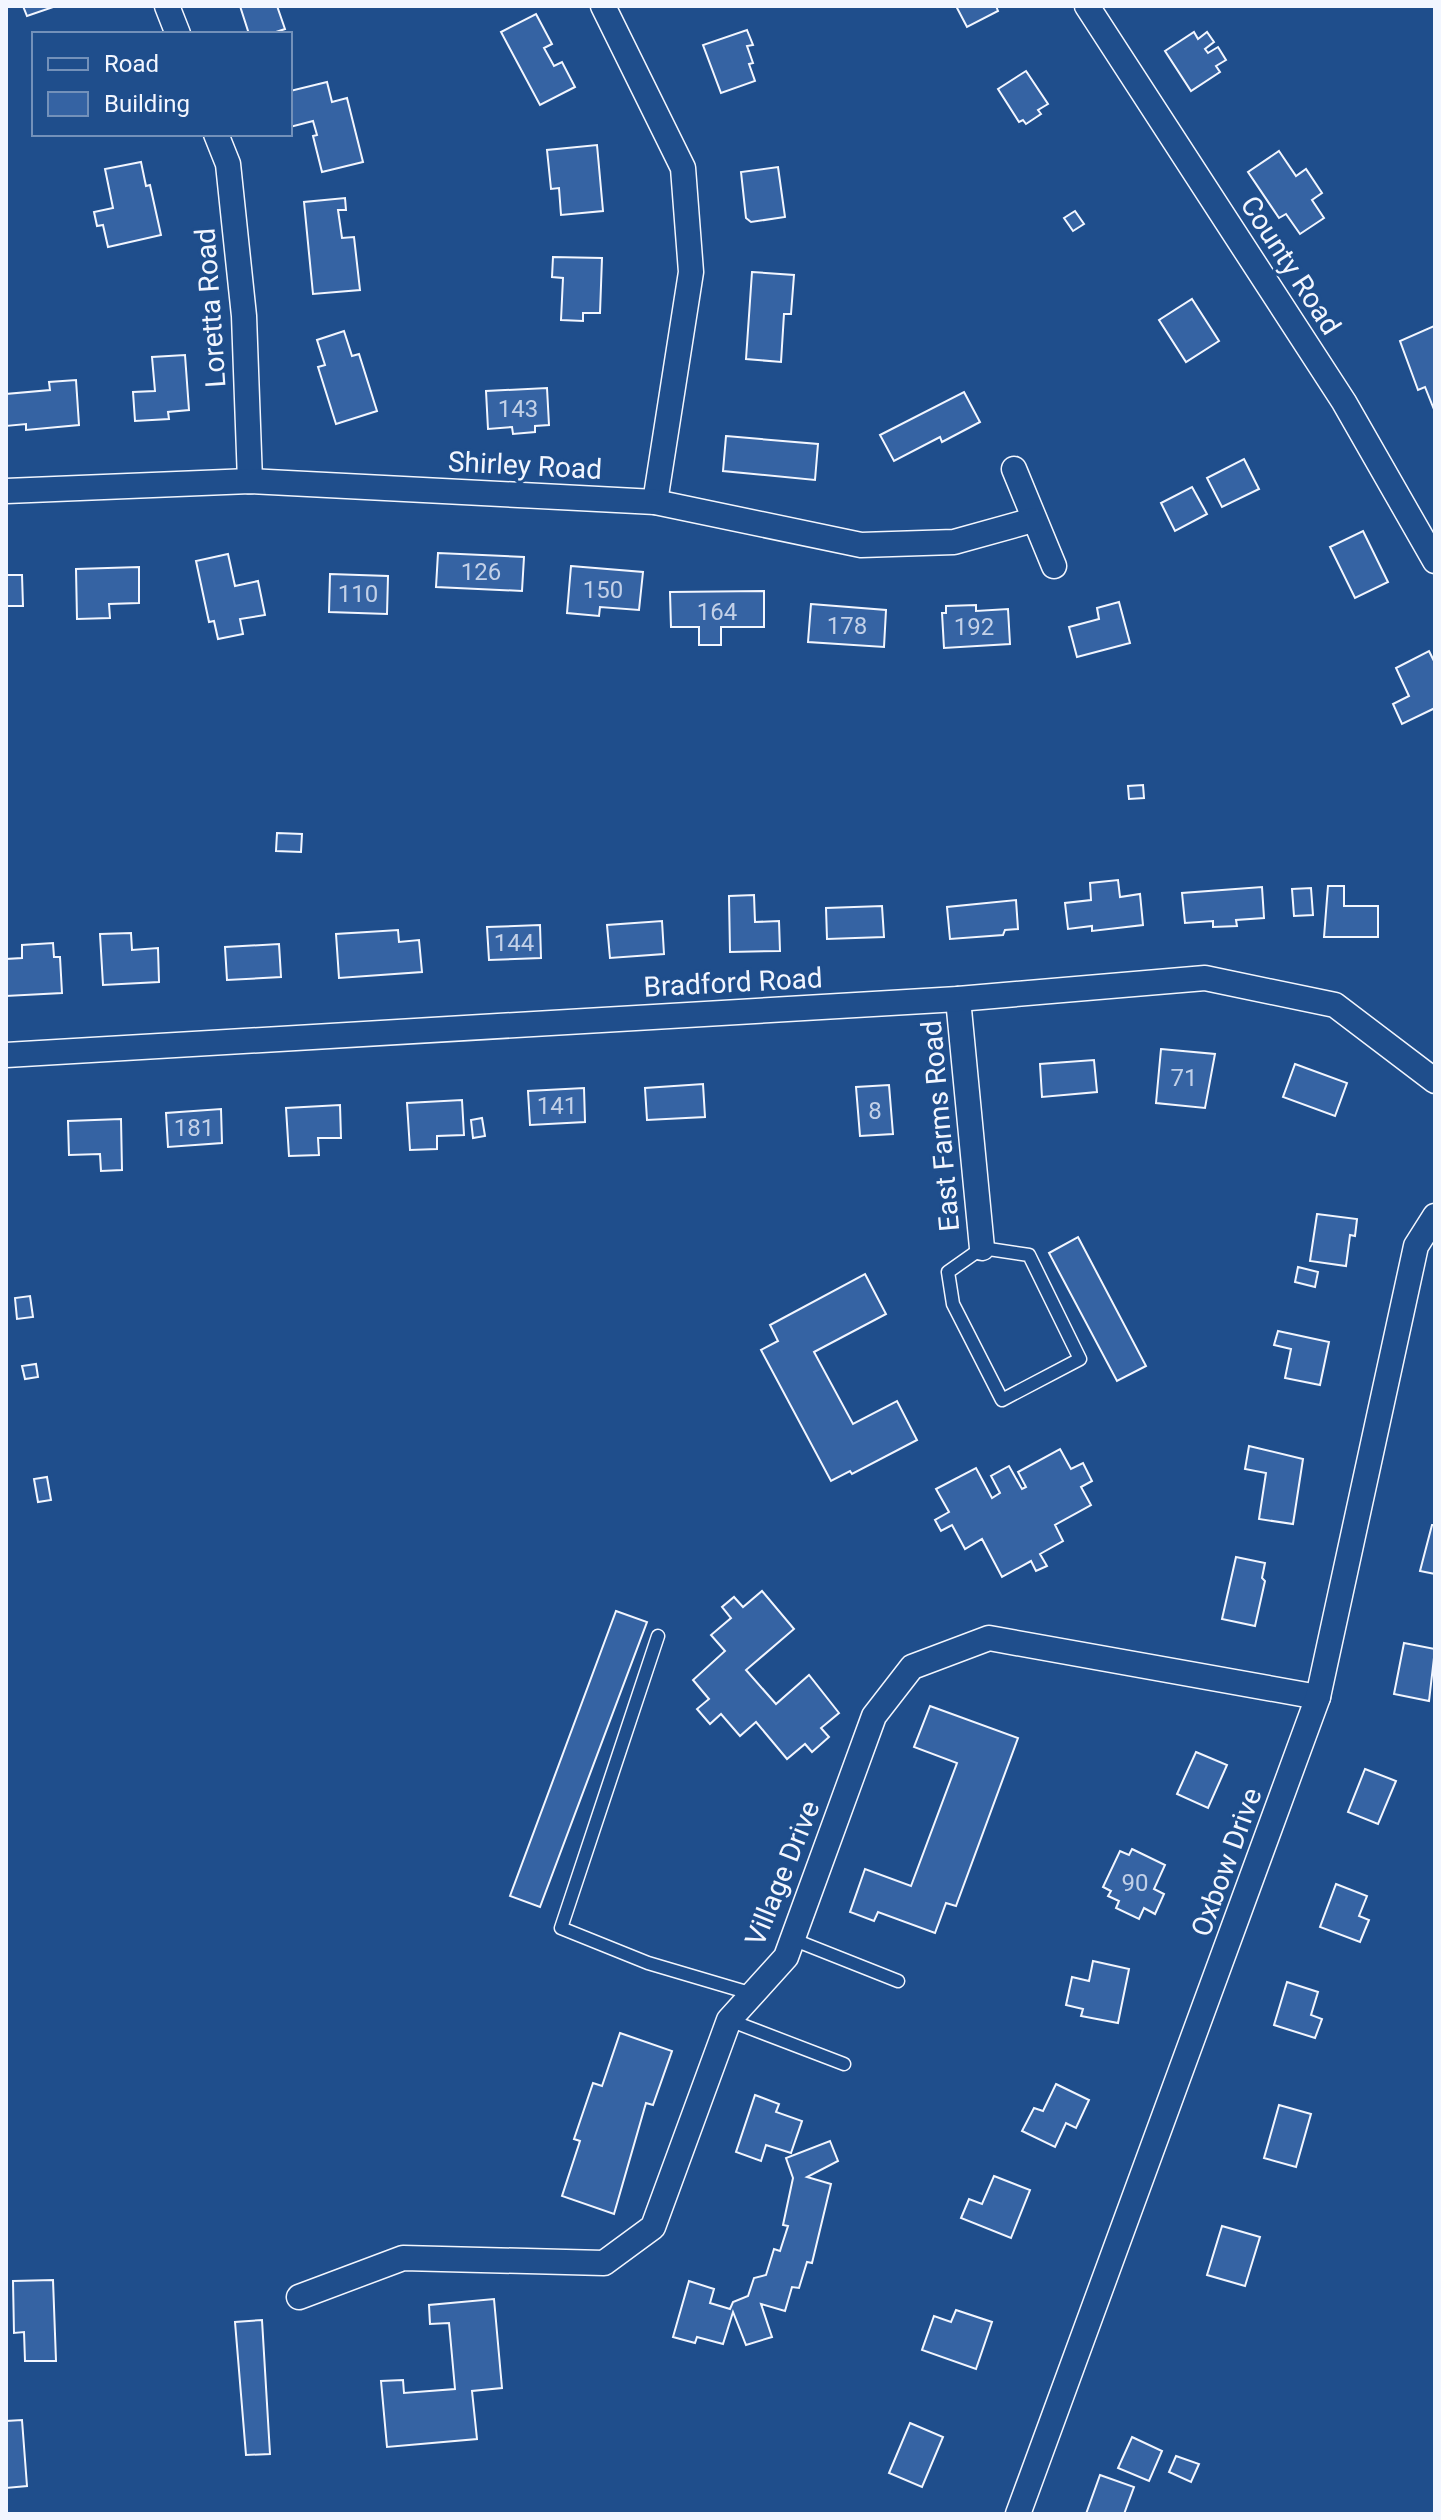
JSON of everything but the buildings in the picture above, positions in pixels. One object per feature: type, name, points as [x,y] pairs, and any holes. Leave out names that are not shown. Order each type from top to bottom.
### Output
[{"type":"street","points":[[167,6],[177,32]]},
{"type":"street","points":[[603,6],[683,168],[691,272],[655,502]]},
{"type":"street","name":"County Road","points":[[1087,6],[1344,402],[1435,561]]},
{"type":"street","name":"Loretta Road","points":[[217,136],[228,164],[244,316],[250,481]]},
{"type":"street","points":[[1014,469],[1054,566]]},
{"type":"street","name":"Shirley Road","points":[[6,491],[250,481],[655,502],[861,545],[954,542],[1033,520]]},
{"type":"street","name":"Bradford Road","points":[[6,1055],[958,999],[1205,978],[1335,1005],[1435,1081]]},
{"type":"street","name":"East Farms Road","points":[[958,999],[982,1248]]},
{"type":"street","name":"Oxbow Drive","points":[[1018,2514],[1318,1697],[1416,1246],[1435,1216]]},
{"type":"street","name":"Village Drive","points":[[299,2297],[403,2258],[604,2263],[653,2227],[729,2020],[786,1957],[874,1716],[912,1667],[989,1638],[1318,1697]]},
{"type":"lane","points":[[982,1248],[1029,1255],[1080,1359],[1002,1400],[953,1304],[950,1288],[948,1272],[982,1248]]},
{"type":"lane","points":[[658,1636],[561,1928],[648,1963],[753,1994]]},
{"type":"lane","points":[[792,1939],[898,1981]]},
{"type":"lane","points":[[729,2020],[844,2064]]}]
